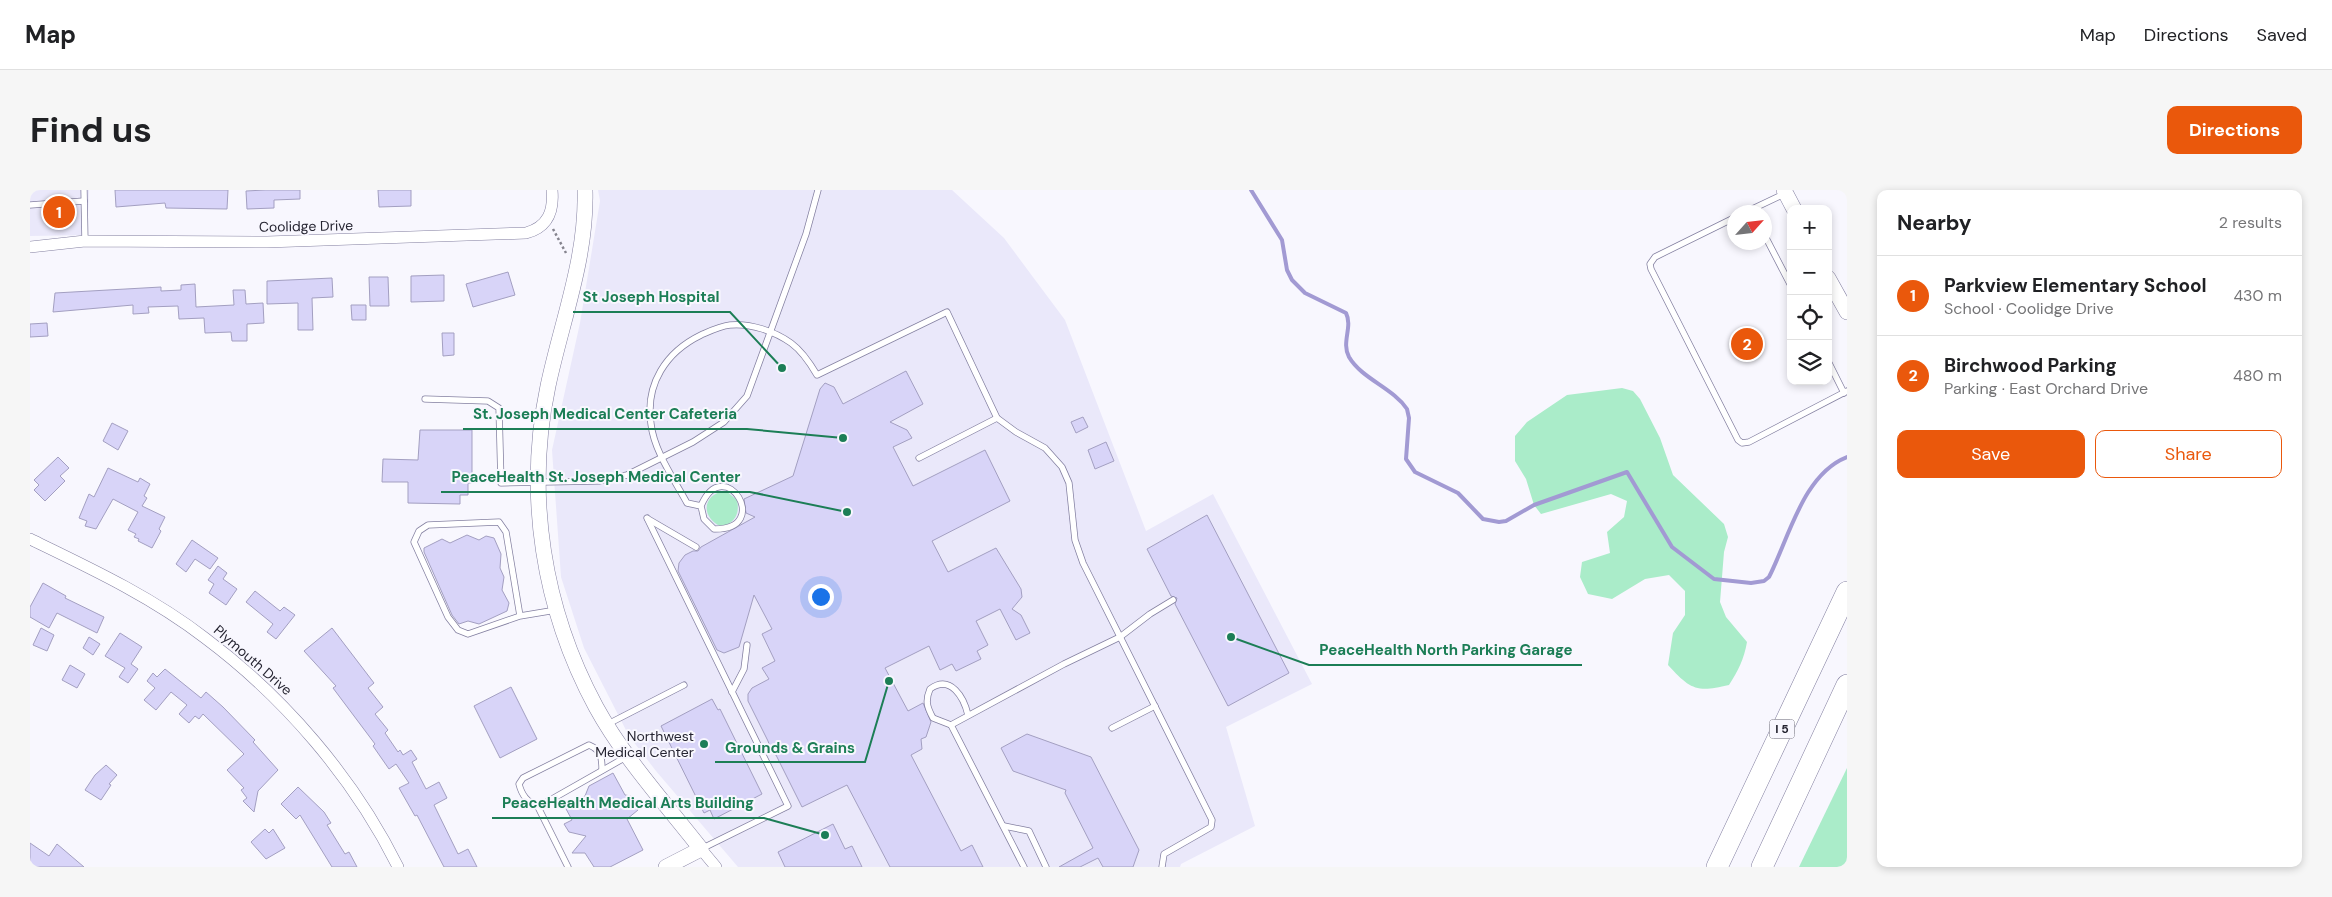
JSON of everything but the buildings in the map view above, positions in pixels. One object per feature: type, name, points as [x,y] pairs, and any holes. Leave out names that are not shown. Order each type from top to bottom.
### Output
[{"type":"highway","name":"I 5","points":[[1717,867],[1847,592]]},
{"type":"highway","points":[[1762,867],[1847,685]]},
{"type":"street","points":[[550,215],[553,200],[552,190]]},
{"type":"street","points":[[585,190],[584,234],[579,266],[548,386],[538,456],[540,524],[545,564],[556,610],[574,663],[607,725],[628,756],[716,867]]},
{"type":"street","points":[[1785,192],[1792,205]]},
{"type":"street","name":"Coolidge Drive","points":[[30,247],[85,241],[267,242],[526,233],[540,227],[550,215]]},
{"type":"street","points":[[1832,285],[1847,312]]},
{"type":"street","name":"Plymouth Drive","points":[[30,539],[100,574],[175,617],[204,637],[259,682],[288,712],[342,777],[380,834],[398,867]]},
{"type":"street","points":[[666,867],[701,849]]},
{"type":"lane","points":[[84,190],[85,241]]},
{"type":"lane","points":[[425,399],[488,401],[499,408],[501,483],[600,481],[627,475],[693,442],[724,422],[747,396],[806,234],[818,190]]},
{"type":"lane","points":[[1763,205],[1785,192]]},
{"type":"lane","points":[[30,205],[84,201]]},
{"type":"lane","points":[[1727,221],[1655,257],[1650,264],[1738,440],[1742,443],[1749,442],[1846,392],[1832,368]]},
{"type":"lane","points":[[1772,249],[1787,278]]},
{"type":"lane","points":[[701,506],[687,503],[662,457],[650,425],[653,388],[658,373],[671,355],[689,341],[711,330],[729,325],[750,326],[770,332],[791,343],[806,357],[817,375],[948,312],[998,418],[1016,432],[1045,448],[1062,467],[1068,483],[1075,540],[1083,563],[1212,820],[1211,827],[1164,854],[1162,867]]},
{"type":"lane","points":[[919,458],[998,418]]},
{"type":"lane","points":[[726,487],[737,493],[742,504],[742,515],[736,523],[725,529],[714,529],[704,519],[701,506],[705,497],[714,488],[726,487]]},
{"type":"lane","points":[[696,547],[647,518],[788,806],[701,849]]},
{"type":"lane","points":[[520,616],[506,532],[499,522],[428,525],[419,532],[414,542],[448,617],[458,630],[468,634],[520,616],[556,610]]},
{"type":"lane","points":[[951,725],[1064,664],[1120,637],[1150,614],[1173,600]]},
{"type":"lane","points":[[732,692],[744,669],[747,645]]},
{"type":"lane","points":[[968,716],[965,703],[960,694],[950,686],[942,684],[935,686],[927,696],[926,706],[933,718],[951,725],[1024,867]]},
{"type":"lane","points":[[607,725],[684,685]]},
{"type":"lane","points":[[1112,728],[1155,706]]},
{"type":"lane","points":[[568,867],[538,807],[528,802],[518,784],[523,778],[589,745],[597,748],[602,756],[602,770]]},
{"type":"lane","points":[[538,807],[628,756]]},
{"type":"lane","points":[[1004,826],[1029,830],[1046,867]]},
{"type":"path","points":[[550,215],[559,242],[579,266]]},
{"type":"shaded area","points":[[30,190],[89,190],[87,235],[30,236]]},
{"type":"shaded area","points":[[598,190],[952,190],[1004,238],[1065,320],[1146,531],[1213,494],[1312,684],[1226,727],[1255,826],[1181,864],[1180,867],[738,867],[656,771],[629,736],[584,648],[561,577],[552,450],[580,323],[600,201]]},
{"type":"green space","points":[[1622,388],[1633,391],[1640,399],[1660,438],[1673,475],[1724,524],[1728,537],[1724,552],[1720,602],[1726,617],[1747,642],[1740,665],[1729,685],[1709,689],[1694,687],[1682,679],[1668,665],[1673,633],[1685,615],[1685,591],[1669,575],[1645,579],[1612,599],[1588,594],[1580,577],[1582,562],[1610,553],[1607,532],[1624,517],[1627,501],[1611,494],[1541,514],[1534,505],[1526,479],[1515,461],[1515,436],[1527,422],[1567,395]]},
{"type":"green space","points":[[726,491],[737,500],[738,509],[736,517],[722,527],[710,518],[707,506],[712,496]]},
{"type":"green space","points":[[1847,768],[1847,867],[1799,867]]},
{"type":"waterway","points":[[1251,190],[1282,240],[1287,270],[1292,280],[1305,293],[1346,313],[1348,318],[1346,346],[1349,357],[1355,365],[1394,395],[1407,409],[1409,418],[1406,459],[1415,472],[1458,493],[1483,519],[1499,522],[1506,521],[1534,505],[1627,472],[1672,547],[1714,579],[1751,583],[1764,581],[1769,577],[1808,492],[1819,477],[1832,465],[1847,457]]},
{"type":"place","name":"Parkview Elementary School","points":[[59,212]]},
{"type":"place","name":"Birchwood Parking","points":[[1747,344]]},
{"type":"place","name":"St Joseph Hospital","points":[[782,368]]},
{"type":"place","name":"St. Joseph Medical Center Cafeteria","points":[[843,438]]},
{"type":"place","name":"PeaceHealth St. Joseph Medical Center","points":[[847,512]]},
{"type":"place","name":"PeaceHealth North Parking Garage","points":[[1231,637]]},
{"type":"place","name":"Grounds & Grains","points":[[889,681]]},
{"type":"place","name":"Northwest Medical Center","points":[[704,744]]},
{"type":"place","name":"PeaceHealth Medical Arts Building","points":[[825,835]]}]
